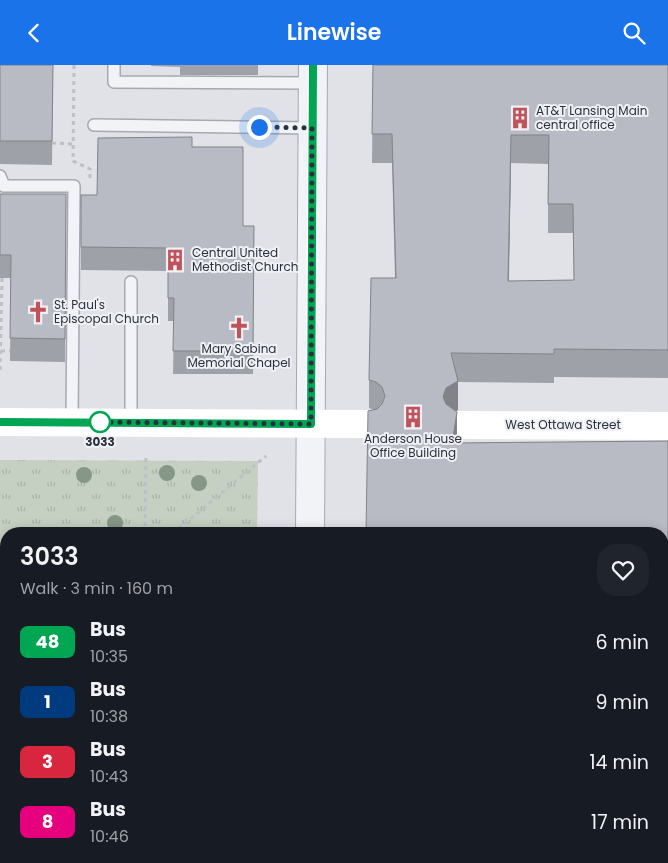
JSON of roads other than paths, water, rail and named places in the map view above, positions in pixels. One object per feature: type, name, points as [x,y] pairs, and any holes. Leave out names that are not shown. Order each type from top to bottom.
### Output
[{"type":"main road","points":[[0,422],[369,424]]},
{"type":"main road","name":"West Ottawa Street","points":[[459,425],[668,426]]},
{"type":"street","points":[[310,527],[313,74]]},
{"type":"lane","points":[[114,65],[114,82],[313,74]]},
{"type":"lane","points":[[94,125],[312,128]]},
{"type":"lane","points":[[0,176],[4,186],[74,186],[72,422]]},
{"type":"lane","points":[[131,282],[132,423]]},
{"type":"place","name":"AT&T Lansing Main central office","points":[[520,118]]},
{"type":"place","name":"Central United Methodist Church","points":[[175,260]]},
{"type":"place","name":"St. Paul's Episcopal Church","points":[[38,312]]},
{"type":"place","name":"Mary Sabina Memorial Chapel","points":[[239,328]]},
{"type":"place","name":"Anderson House Office Building","points":[[413,417]]},
{"type":"place","name":"3033","points":[[100,422]]}]
